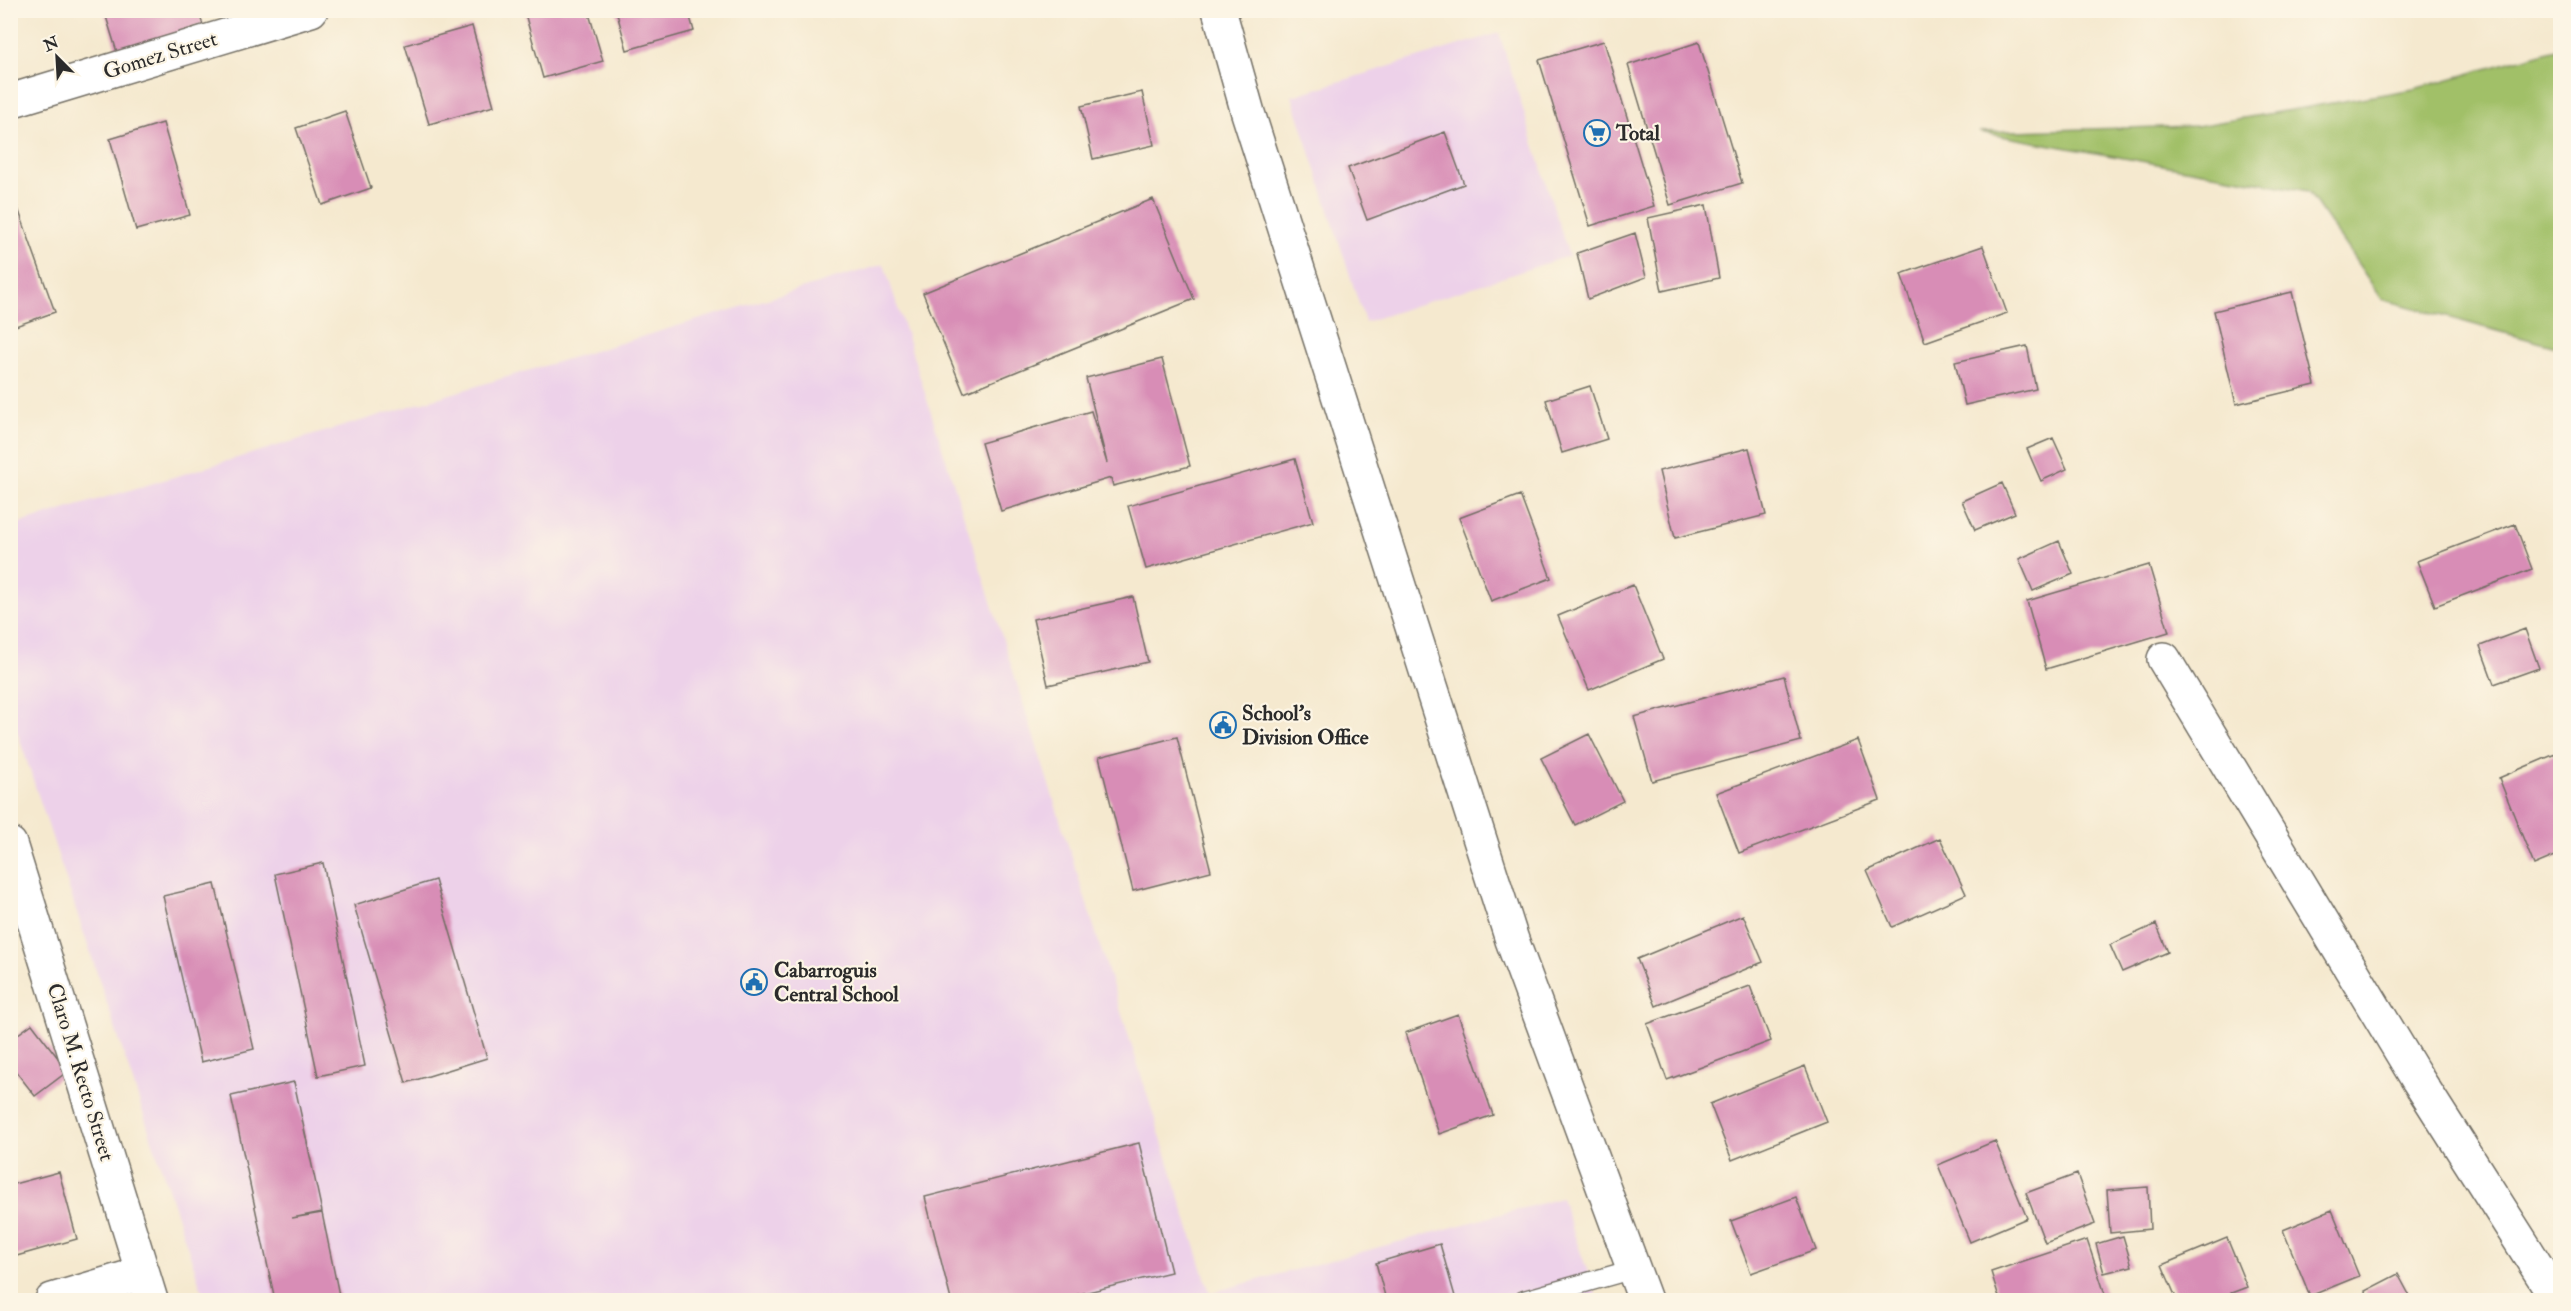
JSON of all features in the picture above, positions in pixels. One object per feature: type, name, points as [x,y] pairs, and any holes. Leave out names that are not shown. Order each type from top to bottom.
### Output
[{"type":"street","name":"Gomez Street","points":[[10,101],[257,18],[311,10]]},
{"type":"street","points":[[1219,10],[1248,113],[1512,940],[1645,1300]]},
{"type":"street","points":[[2164,659],[2418,1080],[2558,1300]]},
{"type":"street","name":"Claro M. Recto Street","points":[[10,844],[147,1287]]},
{"type":"street","points":[[52,1300],[147,1287]]},
{"type":"lane","points":[[1524,1300],[1634,1269]]},
{"type":"shaded area","points":[[1499,33],[1569,256],[1365,322],[1292,96]]},
{"type":"shaded area","points":[[884,264],[1210,1293],[1561,1198],[1598,1300],[205,1300],[11,713],[10,526]]},
{"type":"green space","points":[[2560,48],[2560,351],[2556,347],[2382,299],[2308,191],[1979,132],[2197,126],[2414,89]]},
{"type":"building","points":[[104,10],[198,10],[203,25],[117,52]]},
{"type":"building","points":[[524,10],[588,10],[603,61],[543,78]]},
{"type":"building","points":[[616,10],[688,10],[694,31],[627,50]]},
{"type":"building","points":[[472,26],[494,106],[429,124],[405,45]]},
{"type":"building","name":"Total","points":[[1604,41],[1654,206],[1590,226],[1539,60]]},
{"type":"building","points":[[1699,42],[1742,183],[1670,205],[1628,65]]},
{"type":"building","points":[[1142,92],[1154,145],[1093,159],[1081,106]]},
{"type":"building","points":[[345,111],[371,188],[322,205],[296,128]]},
{"type":"building","points":[[163,123],[190,215],[136,230],[110,139]]},
{"type":"building","points":[[1445,132],[1464,184],[1367,220],[1348,168]]},
{"type":"building","points":[[10,186],[55,312],[10,328]]},
{"type":"building","points":[[1153,199],[1194,299],[964,393],[923,293]]},
{"type":"building","points":[[1706,205],[1719,278],[1662,291],[1648,218]]},
{"type":"building","points":[[1635,233],[1646,277],[1588,299],[1577,253]]},
{"type":"building","points":[[1983,246],[2007,313],[1925,342],[1901,274]]},
{"type":"building","points":[[2292,292],[2315,385],[2236,404],[2214,311]]},
{"type":"building","points":[[2027,346],[2036,389],[1965,405],[1955,362]]},
{"type":"building","points":[[1162,359],[1190,466],[1113,486],[1111,478],[1001,511],[981,443],[1091,411],[1107,463],[1086,378]]},
{"type":"building","points":[[1590,386],[1607,439],[1562,453],[1546,400]]},
{"type":"building","points":[[2053,438],[2067,469],[2041,481],[2027,449]]},
{"type":"building","points":[[1749,448],[1766,515],[1675,538],[1659,471]]},
{"type":"building","points":[[1295,459],[1313,522],[1146,569],[1128,506]]},
{"type":"building","points":[[2002,483],[2015,513],[1975,530],[1962,501]]},
{"type":"building","points":[[1520,495],[1551,578],[1491,601],[1459,518]]},
{"type":"building","points":[[2515,524],[2532,569],[2435,606],[2417,561]]},
{"type":"building","points":[[2059,541],[2073,574],[2033,591],[2019,559]]},
{"type":"building","points":[[2149,565],[2169,632],[2046,669],[2027,601]]},
{"type":"building","points":[[1633,585],[1663,659],[1589,690],[1558,616]]},
{"type":"building","points":[[1133,597],[1148,662],[1048,685],[1033,619]]},
{"type":"building","points":[[2525,629],[2539,668],[2494,684],[2480,646]]},
{"type":"building","points":[[1784,676],[1801,741],[1652,781],[1634,717]]},
{"type":"building","points":[[1589,734],[1623,801],[1575,825],[1541,758]]},
{"type":"building","points":[[1177,737],[1211,871],[1133,891],[1099,757]]},
{"type":"building","points":[[1858,740],[1880,800],[1739,853],[1716,793]]},
{"type":"building","points":[[2560,752],[2560,854],[2534,865],[2499,778]]},
{"type":"building","points":[[1940,838],[1966,894],[1892,927],[1867,871]]},
{"type":"building","points":[[323,863],[365,1066],[318,1076],[275,874]]},
{"type":"building","points":[[435,880],[487,1058],[406,1083],[354,905]]},
{"type":"building","points":[[215,884],[254,1049],[201,1062],[163,896]]},
{"type":"building","points":[[1743,915],[1763,962],[1656,1006],[1637,959]]},
{"type":"building","points":[[2156,924],[2168,952],[2122,972],[2110,945]]},
{"type":"building","points":[[1750,986],[1771,1041],[1667,1080],[1647,1024]]},
{"type":"building","points":[[1458,1014],[1493,1115],[1439,1134],[1405,1033]]},
{"type":"building","points":[[32,1024],[68,1071],[35,1096],[10,1064],[10,1040]]},
{"type":"building","points":[[1805,1066],[1827,1122],[1732,1160],[1710,1104]]},
{"type":"building","points":[[294,1082],[322,1212],[292,1218],[322,1213],[340,1300],[275,1300],[231,1096]]},
{"type":"building","points":[[1995,1141],[2027,1218],[1970,1242],[1938,1165]]},
{"type":"building","points":[[1139,1143],[1171,1272],[1055,1300],[951,1300],[925,1197]]},
{"type":"building","points":[[59,1172],[77,1239],[13,1257],[10,1246],[10,1185]]},
{"type":"building","points":[[2077,1174],[2095,1224],[2045,1243],[2026,1193]]},
{"type":"building","points":[[2148,1187],[2150,1229],[2110,1233],[2107,1190]]},
{"type":"building","points":[[1796,1197],[1816,1250],[1751,1273],[1731,1221]]},
{"type":"building","points":[[2332,1210],[2359,1276],[2310,1296],[2283,1230]]},
{"type":"building","points":[[2123,1236],[2132,1266],[2104,1273],[2096,1244]]},
{"type":"building","points":[[2227,1238],[2247,1287],[2213,1300],[2177,1300],[2162,1265]]},
{"type":"building","points":[[2087,1240],[2107,1300],[2000,1300],[1991,1272]]},
{"type":"building","points":[[1440,1244],[1456,1300],[1386,1300],[1376,1263]]},
{"type":"building","points":[[2398,1274],[2412,1300],[2370,1300],[2365,1291]]},
{"type":"place","name":"Total","points":[[1597,133]]},
{"type":"place","name":"School's Division Office","points":[[1223,725]]},
{"type":"place","name":"Cabarroguis Central School","points":[[754,982]]}]
